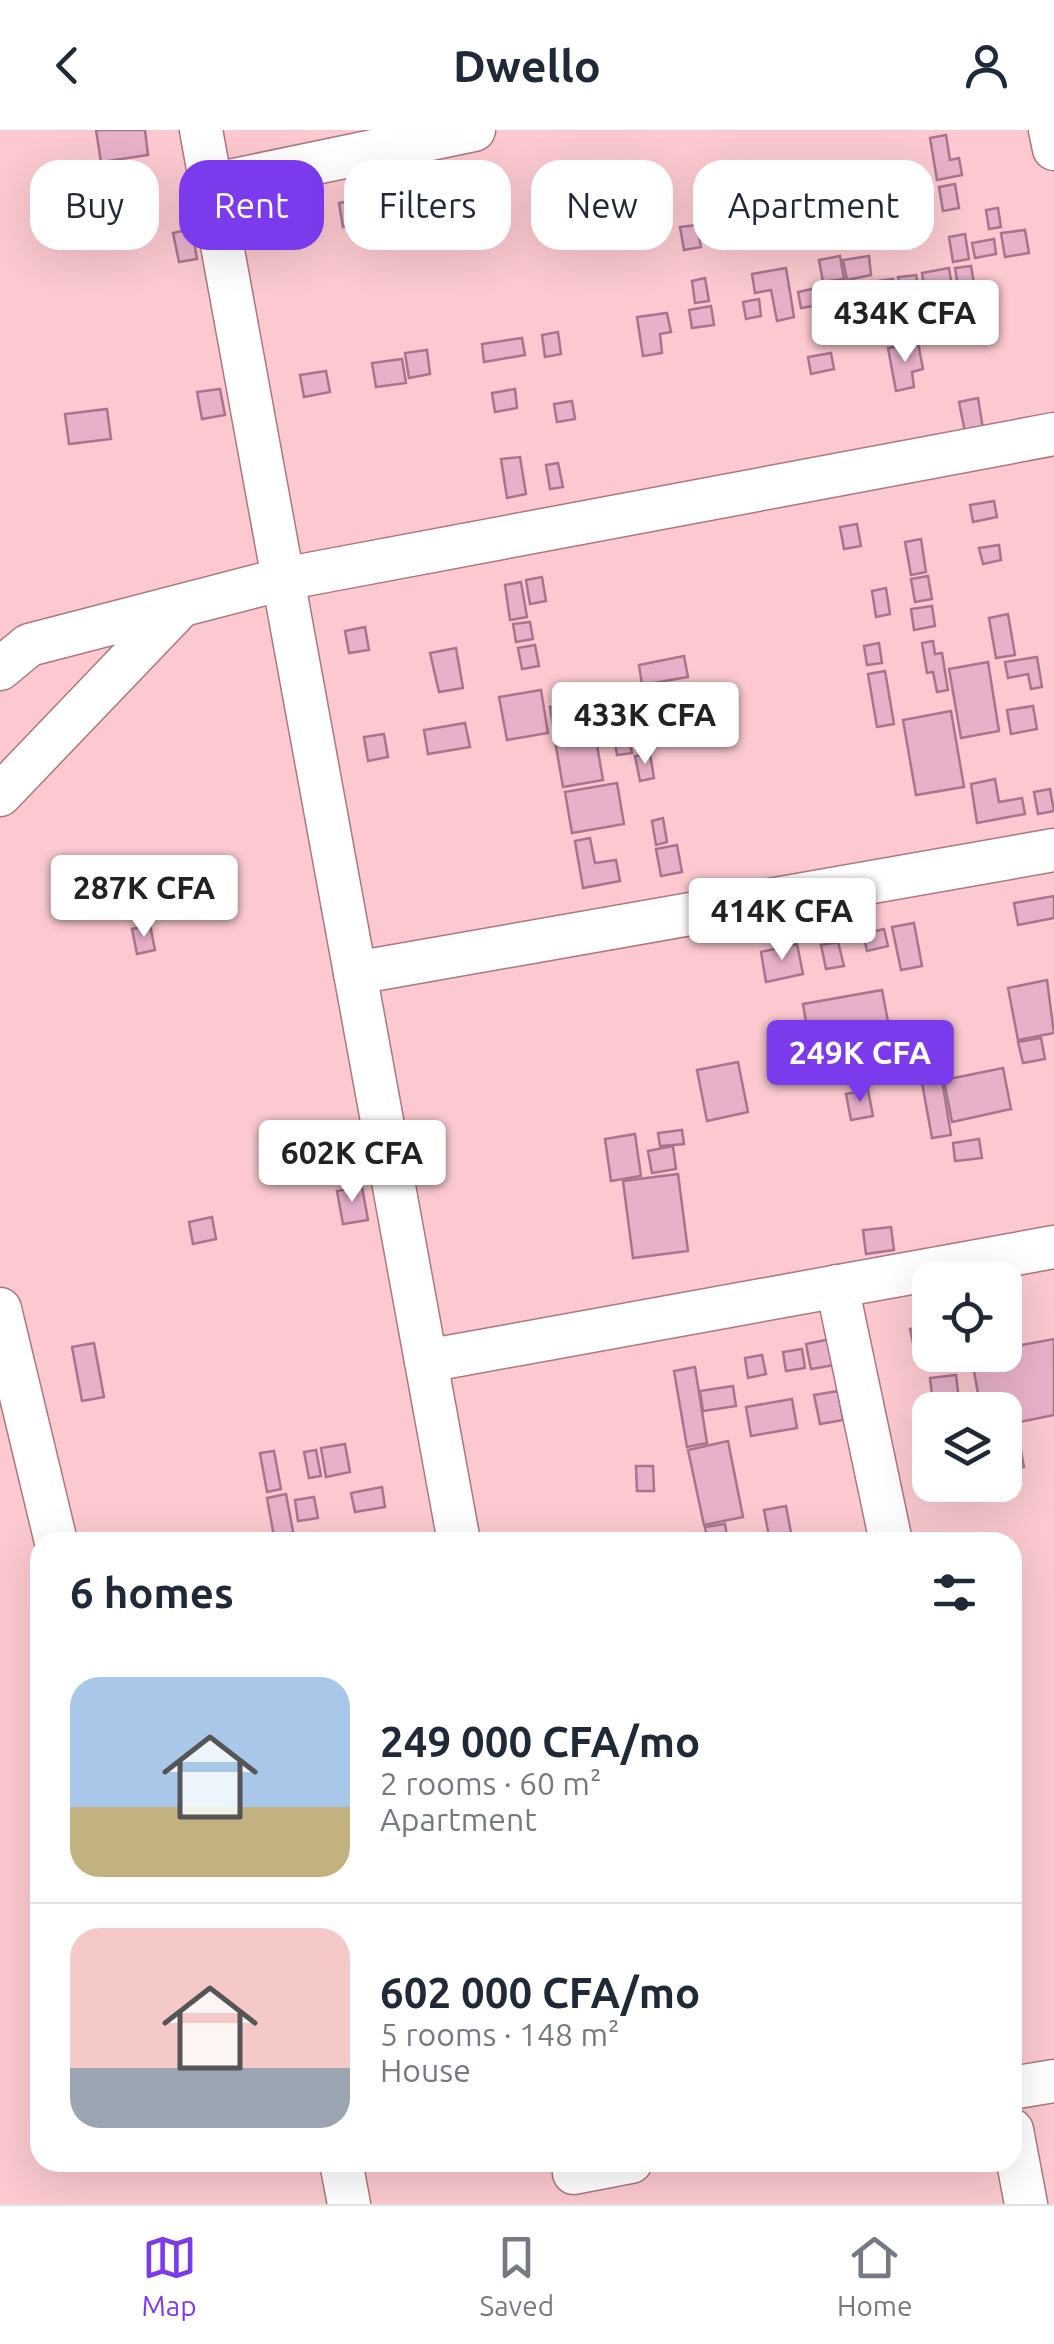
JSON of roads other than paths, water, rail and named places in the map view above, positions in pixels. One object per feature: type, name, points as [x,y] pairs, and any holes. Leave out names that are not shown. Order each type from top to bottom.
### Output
[{"type":"street","points":[[201,130],[206,160]]},
{"type":"street","points":[[324,161],[474,130]]},
{"type":"street","points":[[1050,130],[1054,149]]},
{"type":"street","points":[[222,250],[457,1532]]},
{"type":"street","points":[[0,669],[29,645],[283,579],[1054,434]]},
{"type":"street","points":[[0,795],[181,607]]},
{"type":"street","points":[[355,973],[1054,850]]},
{"type":"street","points":[[426,1361],[1054,1248]]},
{"type":"street","points":[[837,1286],[888,1532]]},
{"type":"street","points":[[0,1308],[54,1532]]},
{"type":"street","points":[[1022,2086],[1054,2081]]},
{"type":"street","points":[[342,2172],[349,2204]]},
{"type":"street","points":[[576,2180],[600,2172]]},
{"type":"street","points":[[1020,2172],[1026,2204]]}]
